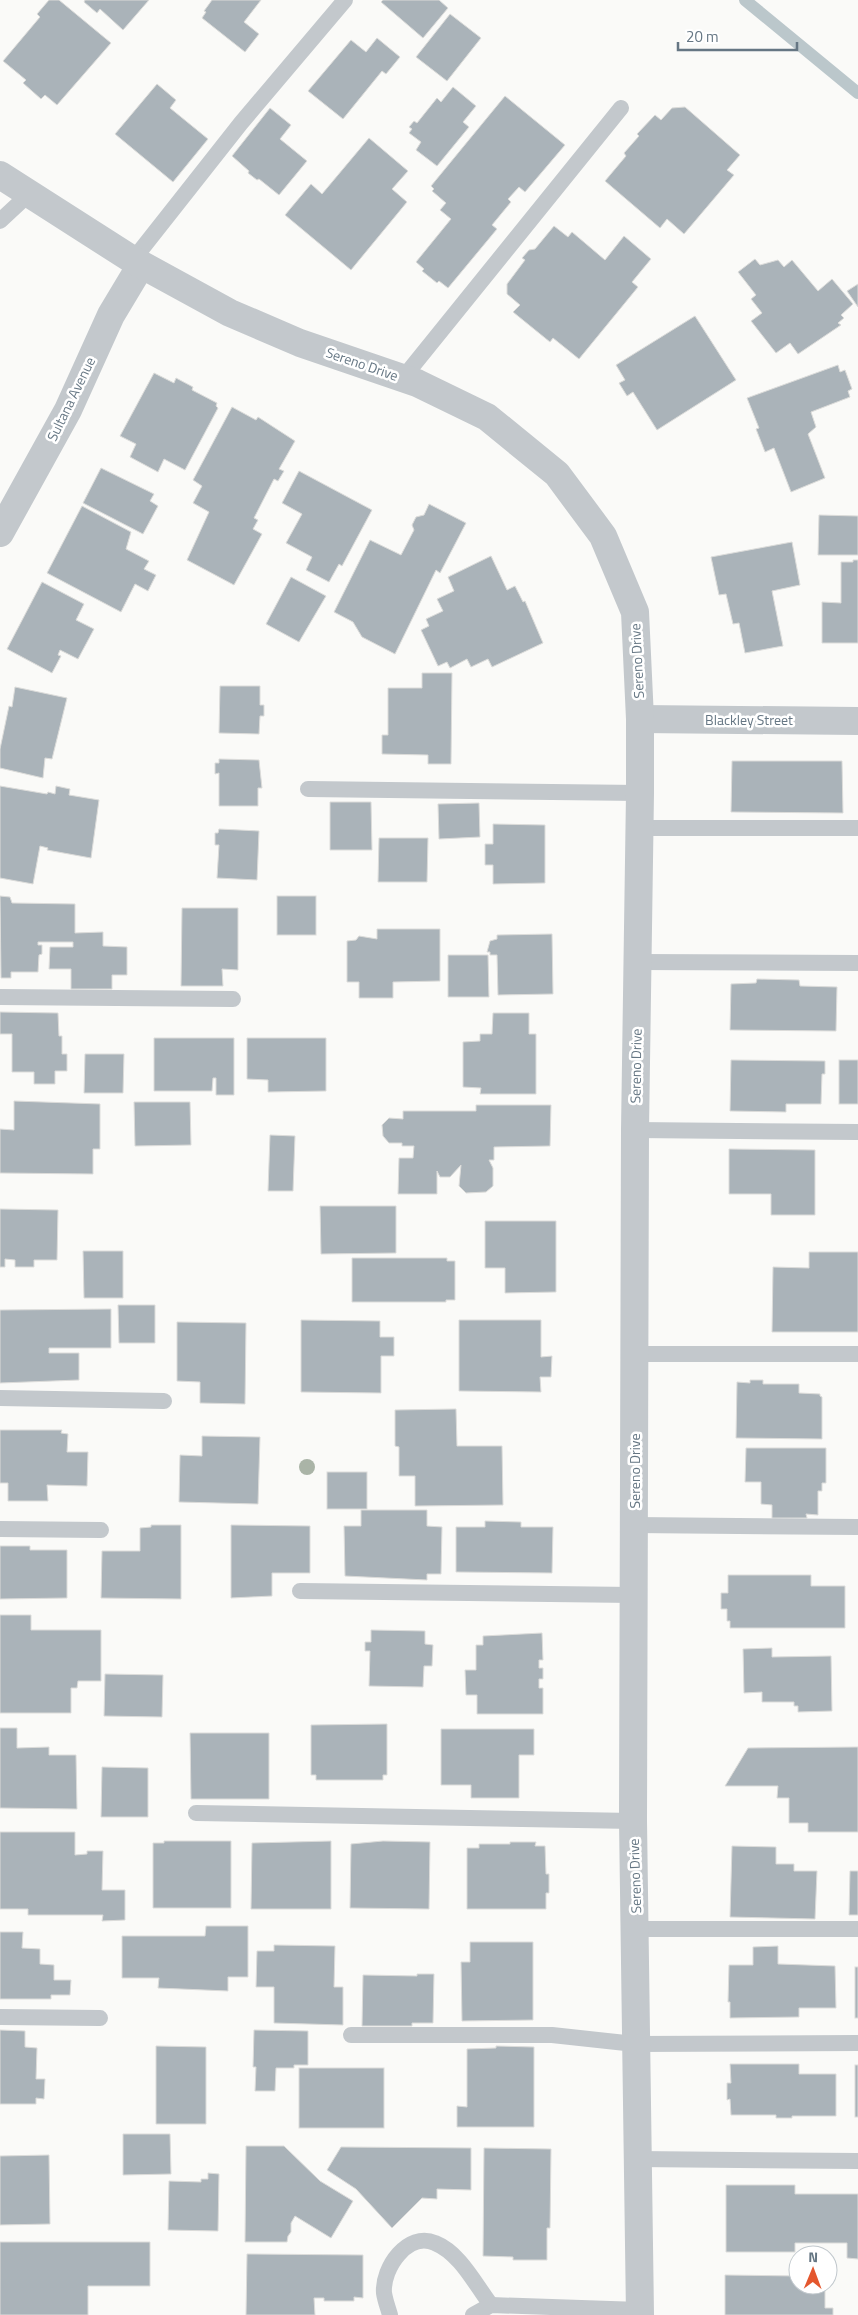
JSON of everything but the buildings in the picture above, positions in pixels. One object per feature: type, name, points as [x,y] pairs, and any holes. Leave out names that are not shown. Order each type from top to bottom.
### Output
[{"type":"street","name":"Sereno Drive","points":[[0,175],[137,263],[230,313],[300,343],[403,378],[487,417],[557,474],[603,536],[635,612],[640,719],[640,793],[635,1130],[636,1354],[633,1821],[640,2313]]},
{"type":"street","name":"Sultana Avenue","points":[[0,533],[68,410],[137,263]]},
{"type":"street","name":"Blackley Street","points":[[640,719],[858,721]]},
{"type":"lane","points":[[137,263],[235,131],[346,0]]},
{"type":"lane","points":[[403,378],[621,108]]},
{"type":"lane","points":[[0,221],[29,194]]},
{"type":"lane","points":[[308,789],[640,793]]},
{"type":"lane","points":[[639,828],[858,828]]},
{"type":"lane","points":[[638,962],[858,963]]},
{"type":"lane","points":[[0,997],[233,999]]},
{"type":"lane","points":[[635,1130],[858,1132]]},
{"type":"lane","points":[[636,1354],[858,1354]]},
{"type":"lane","points":[[0,1398],[164,1401]]},
{"type":"lane","points":[[634,1525],[858,1527]]},
{"type":"lane","points":[[0,1529],[101,1530]]},
{"type":"lane","points":[[300,1591],[634,1595]]},
{"type":"lane","points":[[196,1813],[633,1821]]},
{"type":"lane","points":[[636,1929],[858,1929]]},
{"type":"lane","points":[[0,2017],[100,2018]]},
{"type":"lane","points":[[351,2035],[552,2035],[635,2044],[858,2043]]},
{"type":"lane","points":[[637,2159],[858,2161]]},
{"type":"lane","points":[[390,2315],[384,2292],[387,2272],[400,2251],[422,2240],[435,2243],[452,2254],[491,2305]]},
{"type":"lane","points":[[473,2315],[491,2305],[640,2313]]},
{"type":"waterway","points":[[745,0],[858,93]]}]
